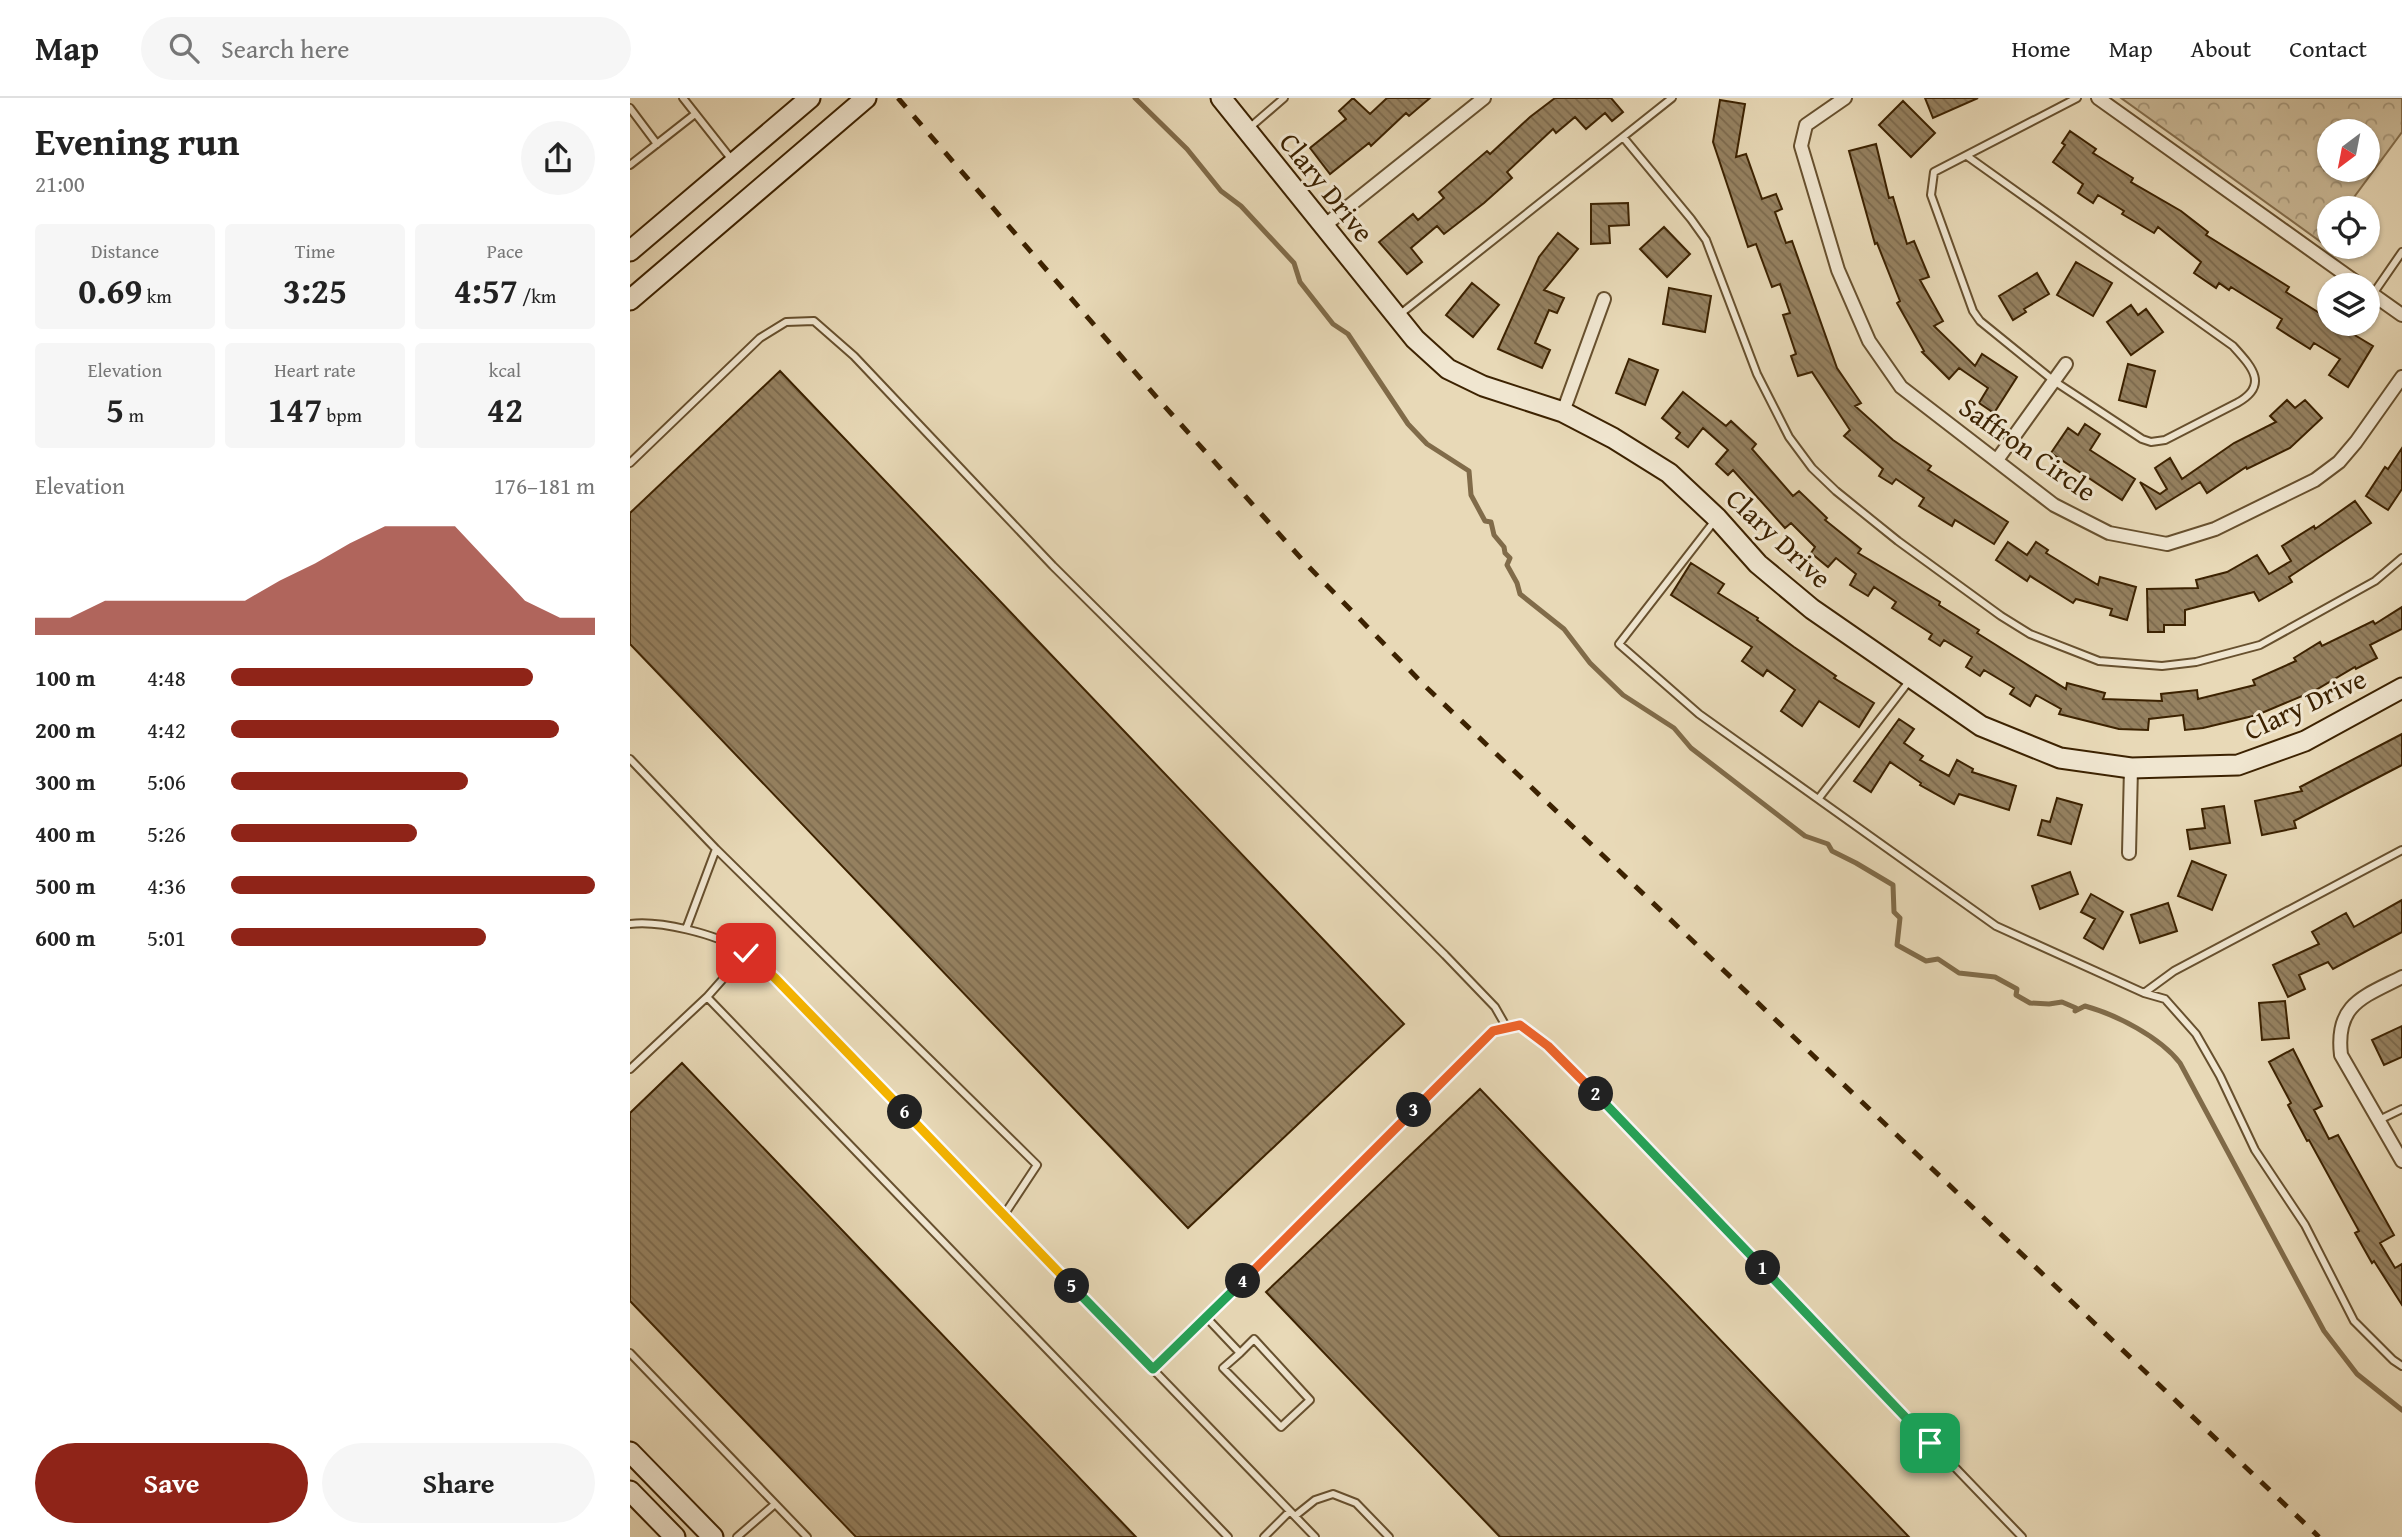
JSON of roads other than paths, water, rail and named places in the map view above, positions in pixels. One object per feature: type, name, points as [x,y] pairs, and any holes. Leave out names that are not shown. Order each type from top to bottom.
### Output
[{"type":"street","points":[[630,251],[810,98]]},
{"type":"street","points":[[630,300],[866,98]]},
{"type":"street","name":"Clary Drive","points":[[1221,98],[1415,339],[1448,369],[1483,386],[1563,412],[1613,438],[1669,473],[1717,518],[1758,564],[1812,609],[1981,726],[2060,758],[2130,768],[2238,765],[2305,741],[2402,688]]},
{"type":"street","points":[[1324,226],[1484,98]]},
{"type":"street","name":"Saffron Circle","points":[[1845,98],[1806,125],[1801,146],[1838,271],[1869,341],[1901,387],[2054,505],[2109,533],[2167,544],[2215,529],[2315,480],[2339,462],[2356,442],[2402,377]]},
{"type":"street","points":[[2098,98],[2343,273]]},
{"type":"street","points":[[1563,412],[1604,299]]},
{"type":"street","points":[[2380,300],[2402,315]]},
{"type":"street","points":[[1997,460],[2066,365]]},
{"type":"street","points":[[2129,853],[2130,768]]},
{"type":"street","points":[[2402,977],[2360,999],[2350,1009],[2341,1026],[2339,1038],[2341,1055],[2402,1161]]},
{"type":"street","points":[[630,1452],[713,1537]]},
{"type":"street","points":[[630,1490],[675,1537]]},
{"type":"lane","points":[[683,98],[733,162]]},
{"type":"lane","points":[[1246,130],[1284,98]]},
{"type":"lane","points":[[1397,317],[1672,98]]},
{"type":"lane","points":[[1967,156],[2233,346],[2255,374],[2256,386],[2247,398],[2165,440],[2151,442],[2142,439],[2054,381],[1980,321],[1973,311],[1931,195],[1934,172],[2077,98]]},
{"type":"lane","points":[[630,108],[657,144]]},
{"type":"lane","points":[[630,165],[695,114]]},
{"type":"lane","points":[[1623,137],[1706,240],[1757,374],[1789,438],[1812,468],[1898,541],[2030,634],[2099,662],[2162,666],[2196,662],[2259,645],[2375,581],[2402,558]]},
{"type":"lane","points":[[2380,280],[2402,252]]},
{"type":"lane","points":[[630,463],[760,338],[786,322],[814,321],[854,356],[1053,566],[1445,955],[1495,1007],[1507,1028]]},
{"type":"lane","points":[[1717,518],[1619,644],[1699,714],[1996,926],[2144,993],[2165,999],[2196,1034],[2220,1076],[2255,1150],[2305,1225],[2354,1321],[2402,1366]]},
{"type":"lane","points":[[1819,798],[1911,678]]},
{"type":"lane","points":[[630,759],[716,849],[1037,1165],[1004,1215]]},
{"type":"lane","points":[[686,929],[716,849]]},
{"type":"lane","points":[[2144,993],[2174,971],[2402,850]]},
{"type":"lane","points":[[630,924],[686,929],[740,949],[775,978],[1314,1537]]},
{"type":"lane","points":[[630,1069],[707,997],[746,953]]},
{"type":"lane","points":[[707,997],[1228,1537]]},
{"type":"lane","points":[[1153,1369],[1493,1031],[1520,1025],[1548,1046],[1584,1082],[2022,1537]]},
{"type":"lane","points":[[2379,1120],[2402,1109]]},
{"type":"lane","points":[[1206,1317],[1240,1353]]},
{"type":"lane","points":[[1254,1339],[1310,1400],[1280,1427],[1223,1368],[1240,1353],[1254,1339]]},
{"type":"lane","points":[[630,1353],[807,1537]]},
{"type":"lane","points":[[1264,1537],[1292,1514],[1315,1500],[1333,1494],[1356,1503],[1389,1537]]},
{"type":"lane","points":[[737,1537],[775,1504]]},
{"type":"waterway","points":[[1135,98],[1187,149],[1221,191],[1241,206],[1294,263],[1300,282],[1333,324],[1348,334],[1408,424],[1427,444],[1469,471],[1471,495],[1485,521],[1491,522],[1494,535],[1510,558],[1507,565],[1520,594],[1564,629],[1590,663],[1623,695],[1674,728],[1691,748],[1805,836],[1828,844],[1832,851],[1893,885],[1894,912],[1900,918],[1897,945],[1926,961],[1938,959],[1959,973],[1995,977],[2017,989],[2016,995],[2030,1003],[2062,1002],[2076,1008],[2075,1011],[2085,1006],[2111,1015],[2150,1036],[2171,1053],[2180,1063],[2324,1331],[2357,1374],[2402,1410]]},
{"type":"railway","points":[[898,98],[1159,400],[1307,565],[1426,687],[2319,1537]]}]
